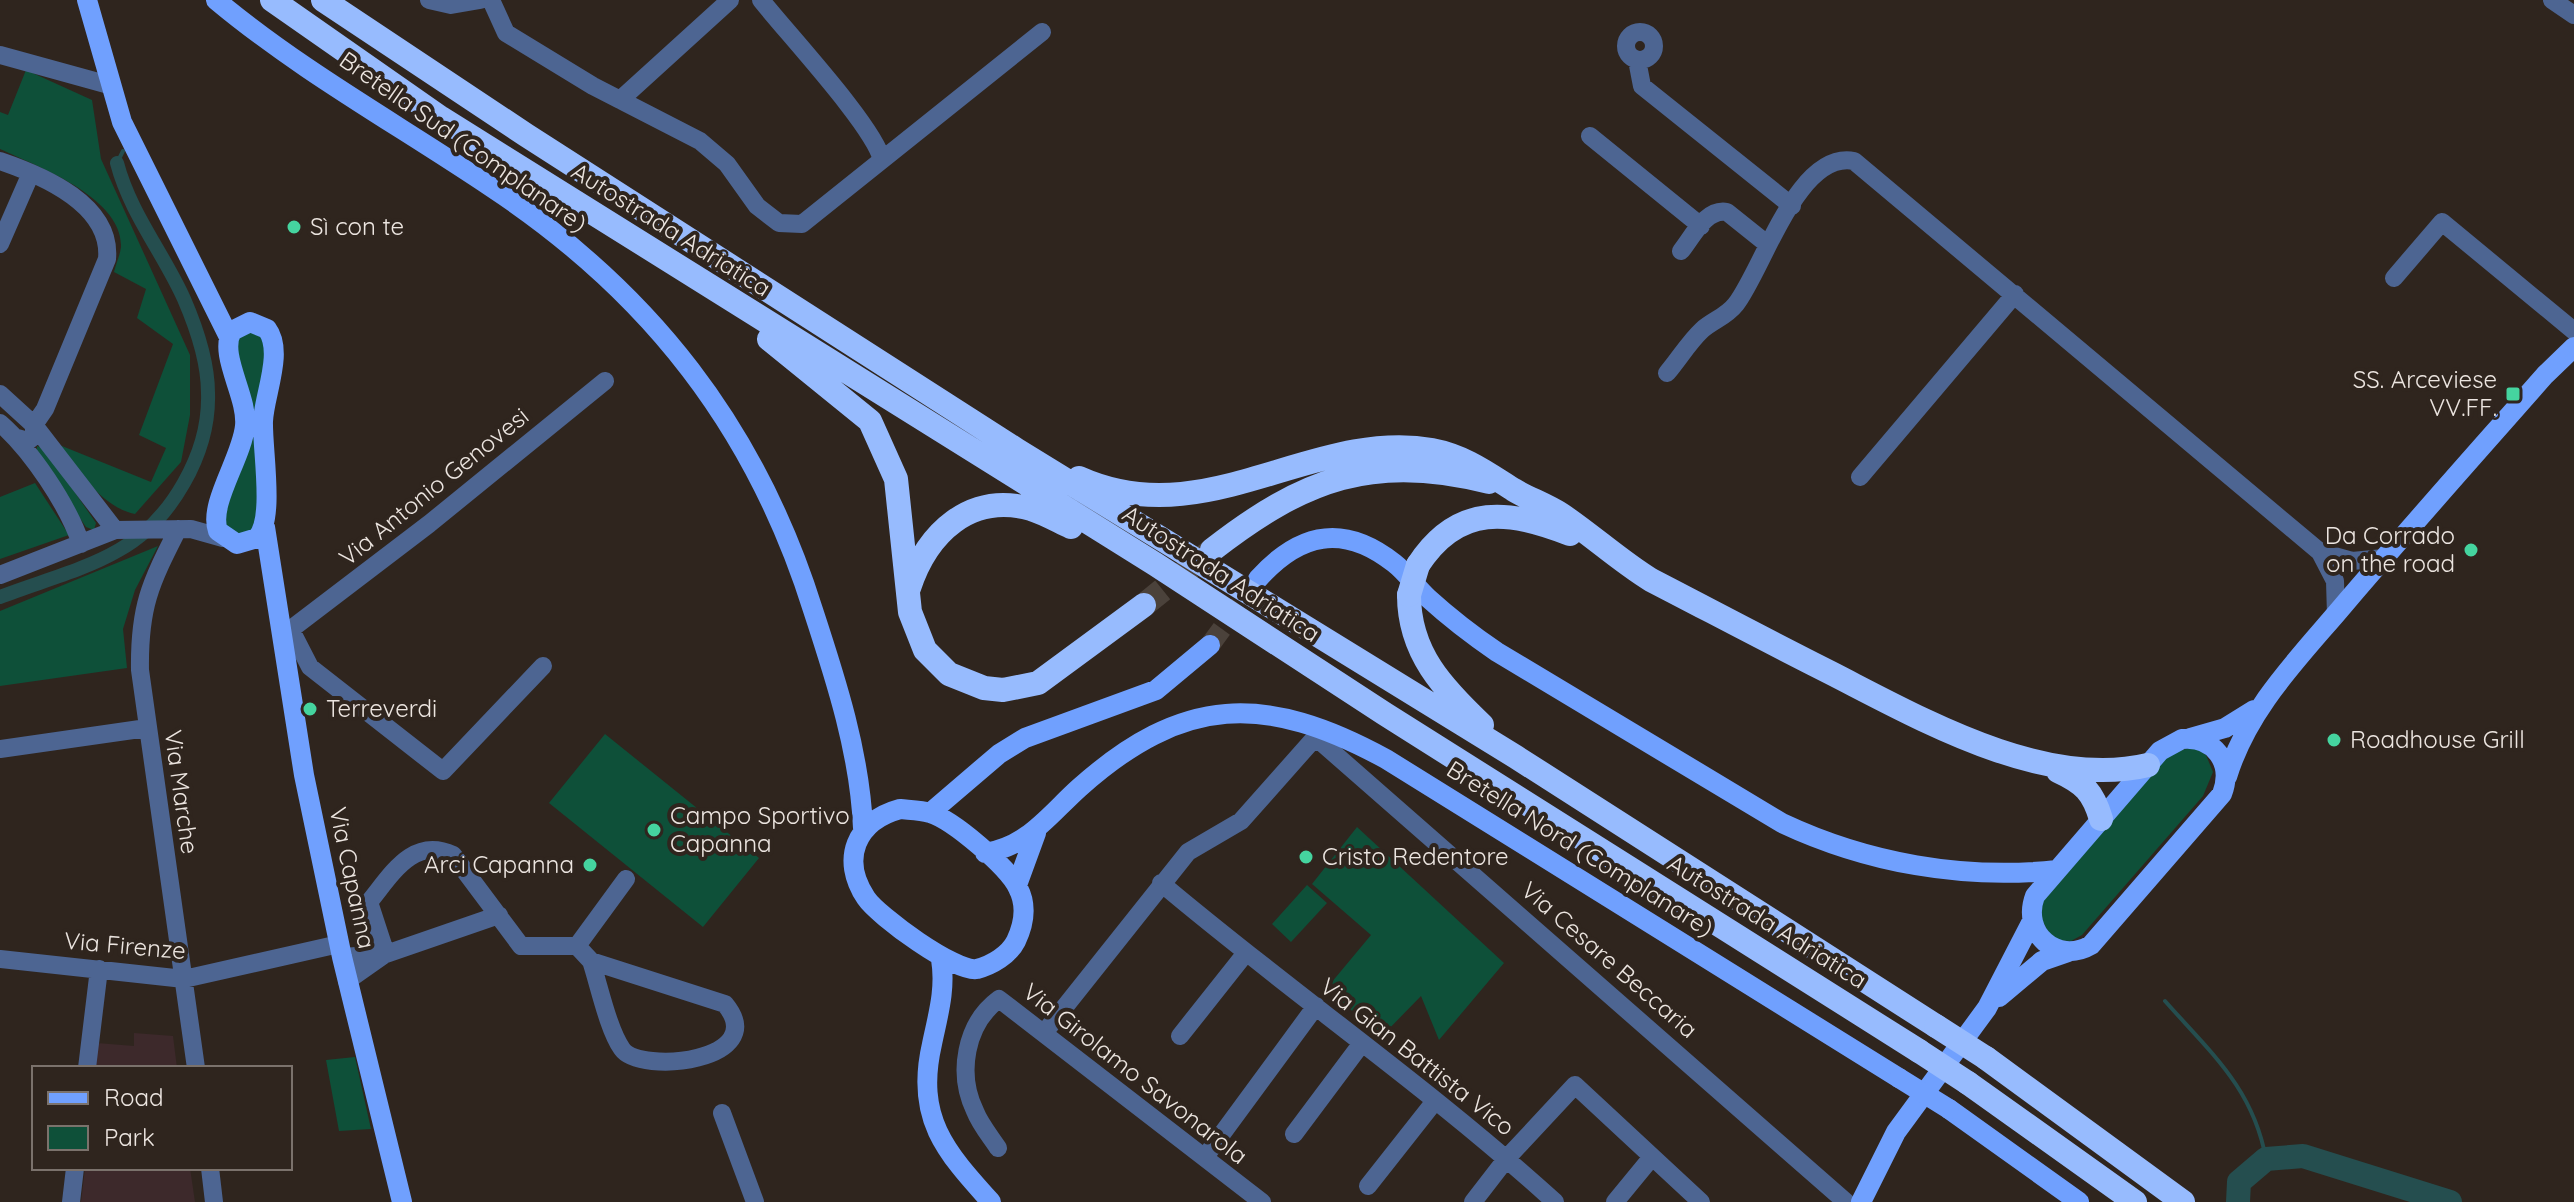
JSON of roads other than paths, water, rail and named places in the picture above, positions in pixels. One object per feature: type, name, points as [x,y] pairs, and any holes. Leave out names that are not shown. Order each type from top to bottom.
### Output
[{"type":"highway","name":"Autostrada Adriatica","points":[[272,0],[441,118],[1155,564],[1385,714],[1919,1051],[2135,1202]]},
{"type":"highway","name":"Autostrada Adriatica","points":[[323,0],[1017,450],[1516,757],[1986,1058],[2177,1197]]},
{"type":"highway","points":[[689,275],[870,421],[896,479],[915,629],[925,650],[949,674],[965,682],[1003,690],[1020,689],[1054,675],[1144,605]]},
{"type":"highway","points":[[1017,450],[1099,485],[1169,494],[1237,486],[1359,450],[1417,448],[1464,458],[1558,513],[1651,580],[1937,728],[2034,760],[2083,782],[2094,796],[2101,819]]},
{"type":"highway","points":[[1212,550],[1289,497],[1327,481],[1367,472],[1441,472],[1518,492]]},
{"type":"highway","points":[[908,590],[920,561],[939,532],[966,512],[988,506],[1033,509],[1155,564]]},
{"type":"highway","points":[[1516,757],[1436,679],[1419,651],[1409,621],[1409,595],[1418,565],[1434,544],[1454,528],[1497,515],[1530,519],[1599,544]]},
{"type":"highway","points":[[2034,760],[2115,772],[2148,765]]},
{"type":"main road","points":[[87,0],[109,85],[138,158],[216,309],[236,330],[227,351],[243,397],[246,418],[241,450],[215,515],[223,538],[244,544],[271,560]]},
{"type":"main road","name":"Bretella Sud (Complanare)","points":[[216,0],[296,59],[495,189],[571,247],[640,309],[690,366],[735,430],[771,496],[797,557],[827,653],[859,777],[863,828]]},
{"type":"main road","name":"Via Capanna","points":[[236,330],[262,326],[274,340],[263,418],[265,527],[287,633],[304,775],[340,951],[402,1202]]},
{"type":"main road","points":[[1987,1008],[2042,961],[2084,949],[2098,939],[2218,801],[2235,751],[2258,708],[2384,558],[2545,375],[2574,347]]},
{"type":"main road","points":[[244,544],[257,538],[265,527]]},
{"type":"main road","points":[[1258,579],[1281,554],[1302,543],[1325,538],[1350,539],[1369,546],[1395,563],[1460,627],[1497,652],[1782,823],[1830,845],[1881,859],[1994,874],[2057,870]]},
{"type":"main road","points":[[930,813],[999,754],[1025,738],[1156,690],[1210,645]]},
{"type":"main road","points":[[1861,1202],[1911,1109],[1987,1008],[2032,912],[2057,870],[2167,745],[2225,728],[2258,708]]},
{"type":"main road","name":"Bretella Nord (Complanare)","points":[[985,853],[1017,844],[1036,831],[1117,756],[1166,726],[1209,714],[1257,713],[1300,720],[1346,737],[1386,759],[1949,1109],[2079,1202]]},
{"type":"main road","points":[[2190,738],[2214,747],[2224,761],[2227,777]]},
{"type":"main road","points":[[859,777],[885,802],[900,809],[930,813],[958,829],[1017,885],[1024,905],[1022,929],[1013,947],[996,962],[975,969],[941,1004]]},
{"type":"main road","points":[[958,829],[964,787]]},
{"type":"main road","points":[[900,809],[879,815],[863,828],[857,842],[855,876],[867,901],[941,959],[975,969]]},
{"type":"main road","name":"Bretella Nord (Complanare)","points":[[1017,885],[1036,831]]},
{"type":"main road","points":[[1994,874],[2014,885],[2032,912],[2044,943],[2068,952]]},
{"type":"main road","points":[[941,959],[941,1004],[931,1048],[927,1100],[934,1129],[948,1154],[991,1202]]},
{"type":"street","points":[[429,0],[451,5],[480,0]]},
{"type":"street","points":[[491,0],[506,33],[620,100],[700,141],[727,164],[757,206],[779,223],[790,226],[802,224],[1042,32]]},
{"type":"street","points":[[620,100],[730,0]]},
{"type":"street","points":[[761,0],[859,120],[875,142],[882,160]]},
{"type":"street","points":[[2552,0],[2574,15]]},
{"type":"street","points":[[0,55],[109,85]]},
{"type":"street","points":[[1637,60],[1642,86],[1792,206]]},
{"type":"street","points":[[1590,136],[1701,226]]},
{"type":"street","points":[[1667,373],[1703,329],[1721,319],[1737,303],[1767,244],[1820,168],[1842,159],[1854,161],[2320,552],[2335,581],[2336,615]]},
{"type":"street","points":[[0,161],[31,173],[68,194],[94,214],[109,244],[107,259],[45,409],[34,425]]},
{"type":"street","points":[[0,244],[31,173]]},
{"type":"street","points":[[1681,251],[1712,213],[1723,211],[1767,244]]},
{"type":"street","points":[[2394,278],[2442,222],[2574,331]]},
{"type":"street","points":[[1860,477],[2015,294]]},
{"type":"street","name":"Via Antonio Genovesi","points":[[287,633],[429,524],[605,381]]},
{"type":"street","points":[[0,394],[34,425],[115,530]]},
{"type":"street","points":[[0,423],[9,442],[74,524],[81,544]]},
{"type":"street","points":[[9,442],[24,424],[34,425]]},
{"type":"street","points":[[185,529],[215,515]]},
{"type":"street","points":[[0,575],[115,530],[185,529],[223,538]]},
{"type":"street","name":"Via Marche","points":[[185,529],[148,588],[142,611],[140,670],[196,1066]]},
{"type":"street","points":[[2320,552],[2352,561],[2384,558]]},
{"type":"street","points":[[287,633],[310,667],[443,771],[543,666]]},
{"type":"street","points":[[0,749],[147,728]]},
{"type":"street","name":"Via Cesare Beccaria","points":[[1044,1033],[1188,852],[1241,821],[1312,741],[1321,742],[1846,1202]]},
{"type":"street","points":[[386,954],[369,902],[405,858],[421,849],[438,848],[453,855],[521,946],[577,946],[591,961],[621,1048],[632,1059],[649,1062],[714,1053],[729,1045],[736,1030],[735,1016],[725,1004],[591,961]]},
{"type":"street","points":[[577,946],[626,879]]},
{"type":"street","name":"Via Gian Battista Vico","points":[[1161,883],[1245,954],[1316,1006],[1507,1158],[1555,1202]]},
{"type":"street","points":[[347,981],[386,954],[499,915]]},
{"type":"street","name":"Via Firenze","points":[[0,959],[184,979],[340,951],[386,954]]},
{"type":"street","points":[[1180,1036],[1245,954]]},
{"type":"street","points":[[87,1066],[99,969]]},
{"type":"street","name":"Via Girolamo Savonarola","points":[[998,1148],[974,1110],[966,1078],[969,1036],[984,1010],[999,999],[1262,1202]]},
{"type":"street","points":[[1205,1157],[1316,1006]]},
{"type":"street","points":[[1294,1134],[1362,1043]]},
{"type":"street","points":[[1473,1202],[1507,1158],[1575,1085],[1701,1202]]},
{"type":"street","points":[[1368,1186],[1435,1101]]},
{"type":"street","points":[[722,1113],[755,1202]]},
{"type":"street","points":[[1615,1202],[1652,1157]]},
{"type":"street","points":[[71,1202],[75,1170]]},
{"type":"street","points":[[210,1170],[214,1202]]},
{"type":"waterway","points":[[117,163],[123,151]]},
{"type":"waterway","points":[[0,597],[91,564],[138,537],[171,503],[184,483],[202,439],[207,416],[208,381],[197,333],[176,282],[130,199],[117,163]]},
{"type":"waterway","points":[[2165,1001],[2228,1073],[2251,1112],[2266,1159]]},
{"type":"waterway","points":[[2238,1202],[2239,1182],[2266,1159],[2303,1156],[2450,1202]]},
{"type":"tunnel","points":[[1144,605],[1212,550]]},
{"type":"tunnel","points":[[1210,645],[1257,581]]},
{"type":"place","name":"Sì con te","points":[[294,227]]},
{"type":"place","name":"SS. Arceviese VV.FF.","points":[[2513,394]]},
{"type":"place","name":"Da Corrado on the road","points":[[2471,550]]},
{"type":"place","name":"Terreverdi","points":[[310,709]]},
{"type":"place","name":"Roadhouse Grill","points":[[2334,740]]},
{"type":"place","name":"Campo Sportivo Capanna","points":[[654,830]]},
{"type":"place","name":"Cristo Redentore","points":[[1306,857]]},
{"type":"place","name":"Arci Capanna","points":[[590,865]]}]
